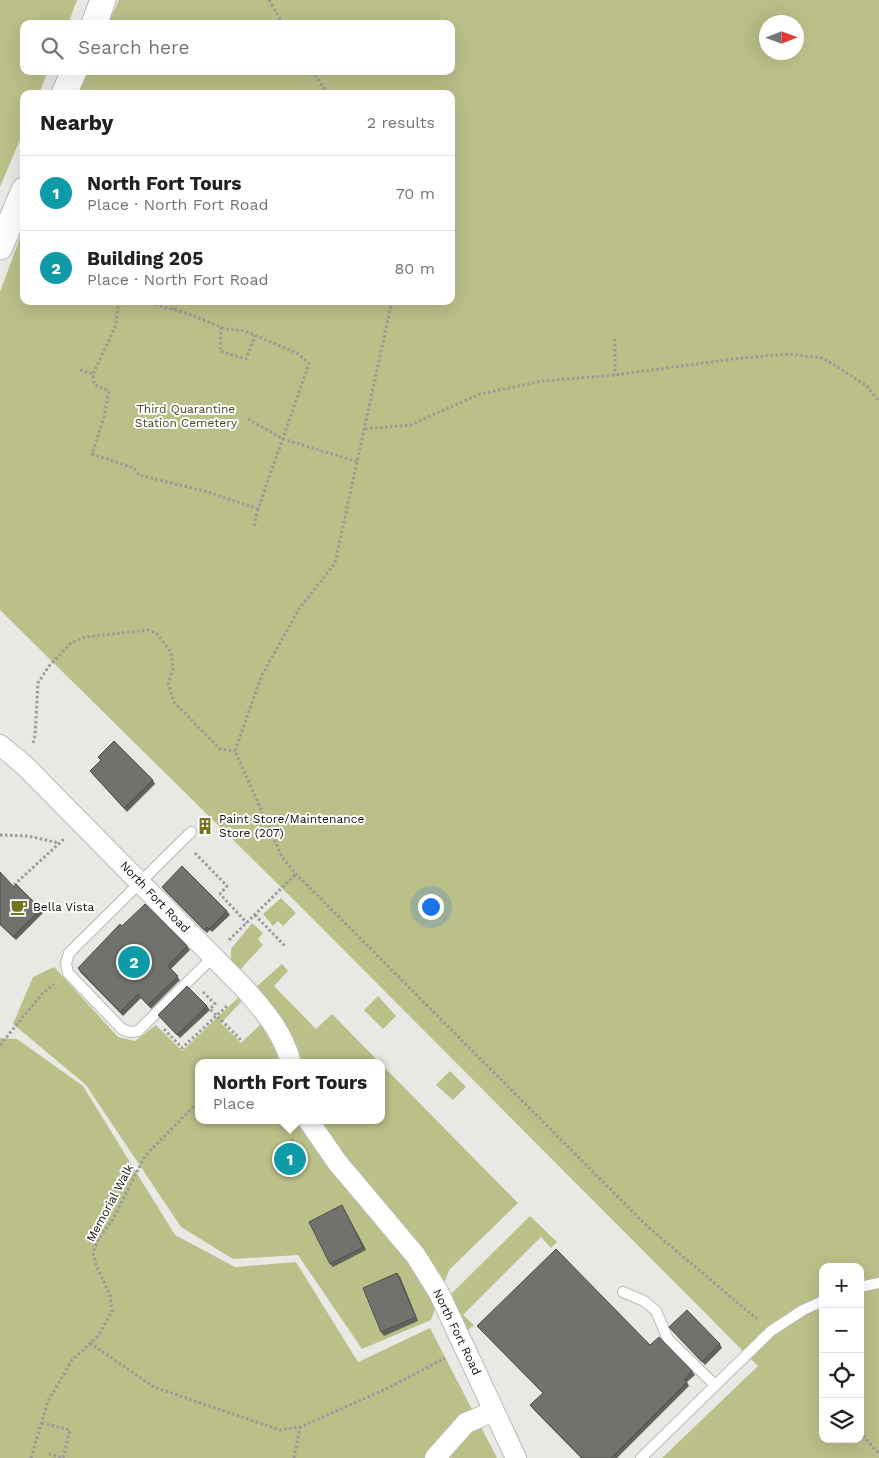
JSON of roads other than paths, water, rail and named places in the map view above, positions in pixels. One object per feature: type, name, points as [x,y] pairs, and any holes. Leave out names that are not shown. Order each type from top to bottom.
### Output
[{"type":"street","points":[[96,20],[104,0]]},
{"type":"street","points":[[66,90],[72,75]]},
{"type":"street","points":[[0,247],[20,200]]},
{"type":"street","name":"North Fort Road","points":[[0,745],[24,765],[245,989],[273,1021],[290,1059]]},
{"type":"street","name":"North Fort Road","points":[[311,1124],[337,1162],[416,1256],[440,1293],[516,1458]]},
{"type":"street","points":[[435,1458],[466,1423],[494,1411]]},
{"type":"lane","points":[[191,832],[69,953],[66,963],[68,973],[122,1029],[130,1032],[138,1030],[213,957]]},
{"type":"lane","points":[[864,1285],[879,1283]]},
{"type":"lane","points":[[623,1292],[644,1301],[656,1311],[668,1339],[715,1386]]},
{"type":"lane","points":[[641,1458],[772,1331],[803,1310],[819,1303]]},
{"type":"place","name":"Paint Store/Maintenance Store (207)","points":[[205,826]]},
{"type":"place","name":"Bella Vista","points":[[19,907]]},
{"type":"place","name":"Building 205","points":[[134,962]]},
{"type":"place","name":"North Fort Tours","points":[[290,1159]]},
{"type":"park label","name":"Third Quarantine Station Cemetery","points":[[186,416]]}]
